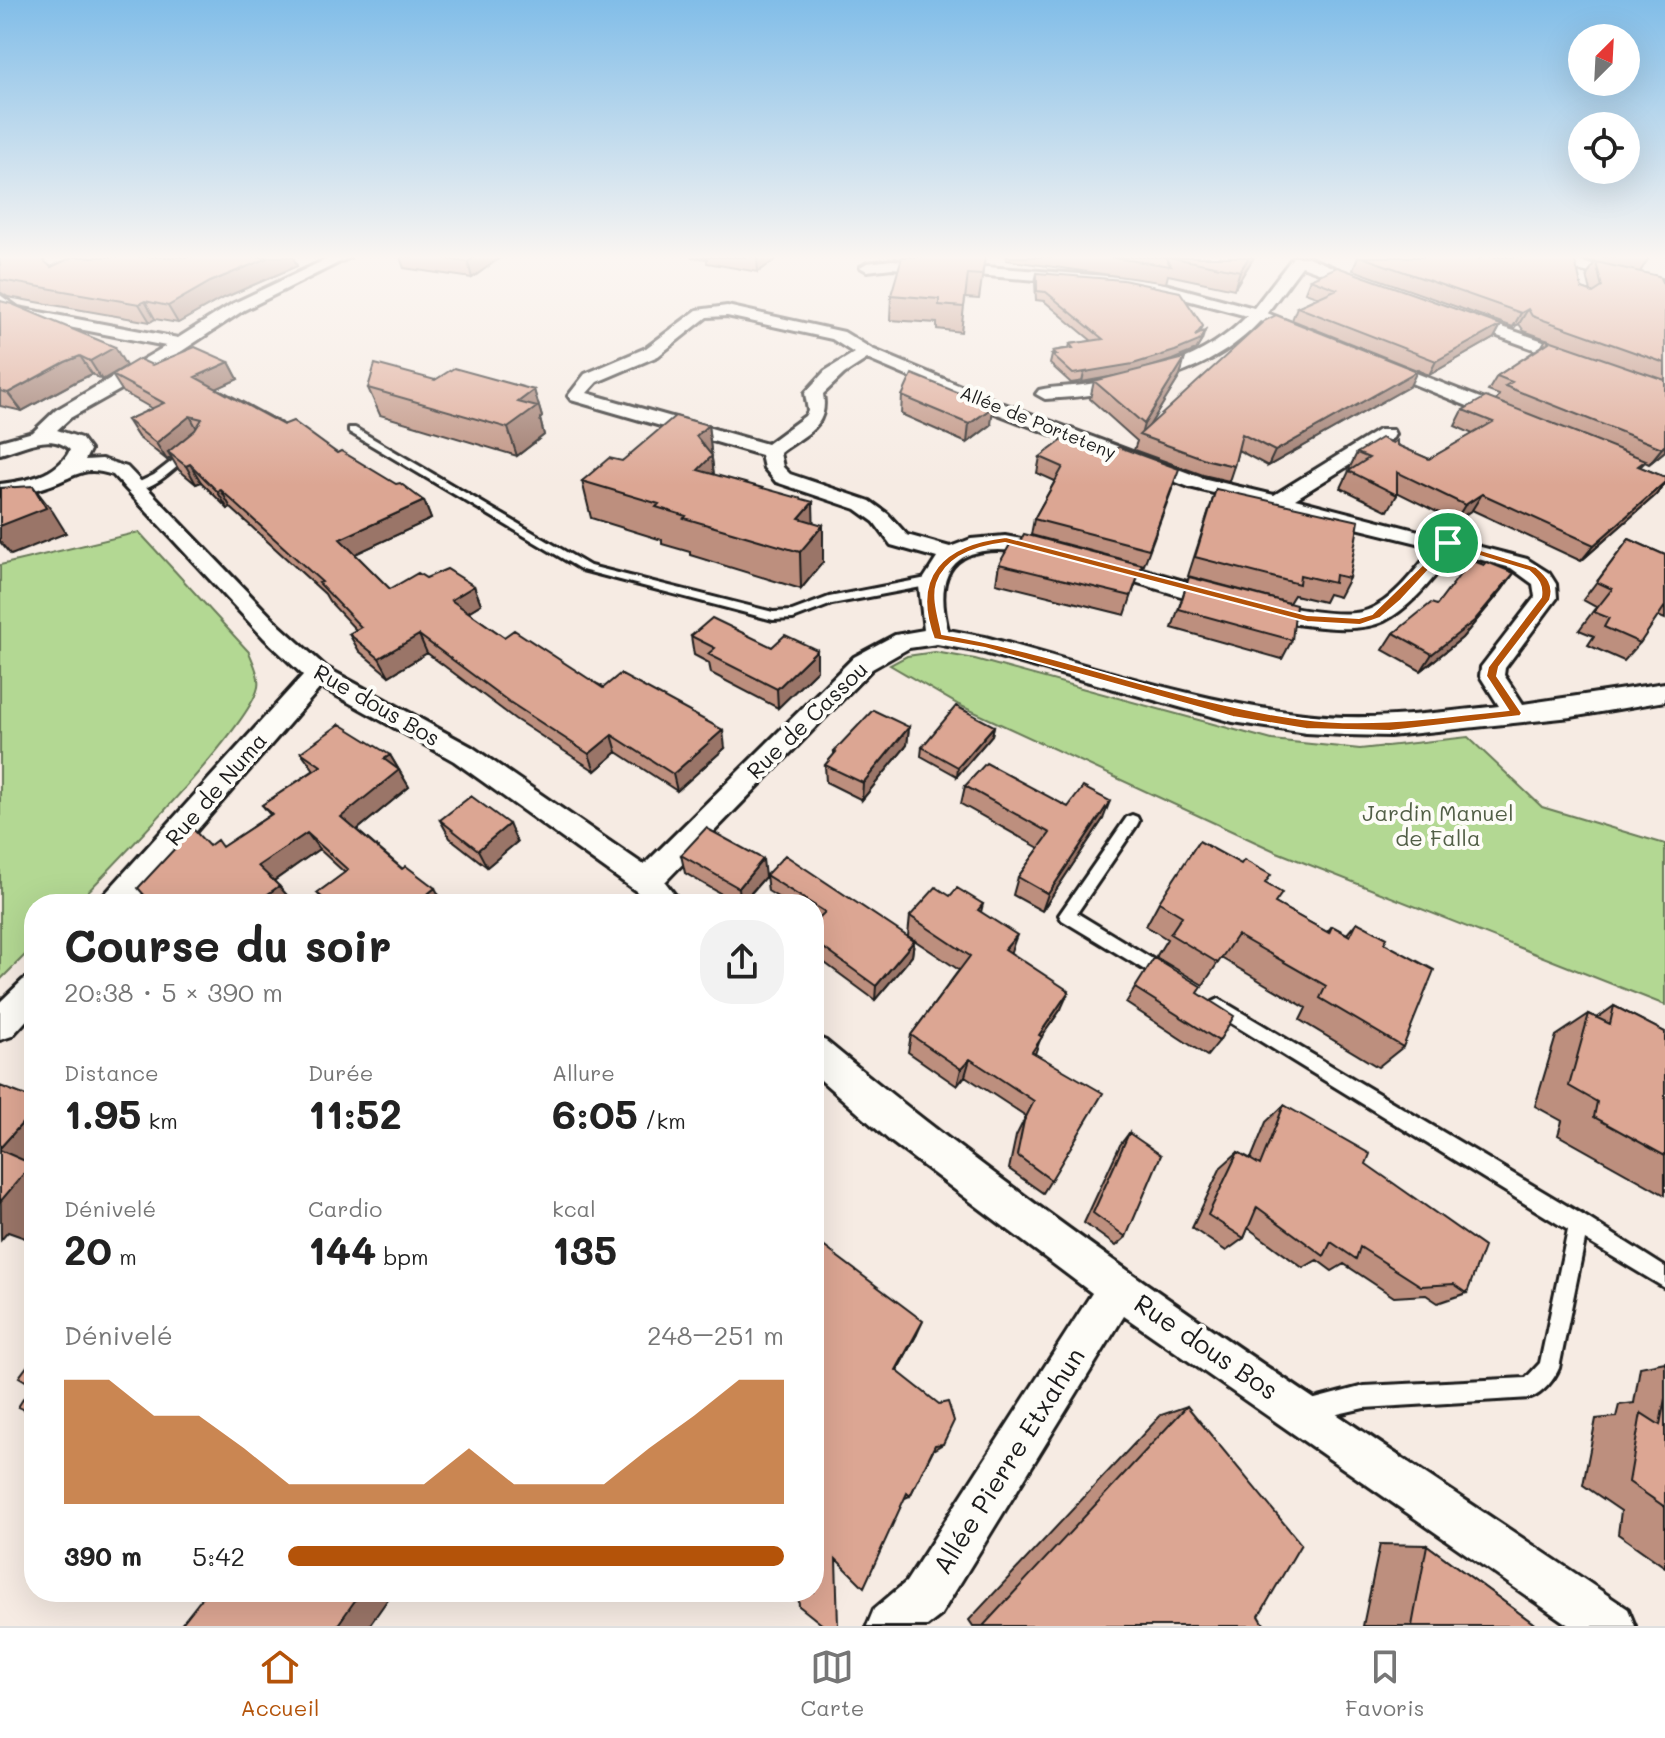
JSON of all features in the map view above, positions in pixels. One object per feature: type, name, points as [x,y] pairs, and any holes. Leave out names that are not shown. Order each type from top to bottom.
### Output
[{"type":"street","points":[[123,333],[181,344]]},
{"type":"street","points":[[39,437],[63,414],[135,374],[199,333]]},
{"type":"street","name":"Allée de Porteteny","points":[[677,333],[652,352],[591,378],[577,396],[770,451]]},
{"type":"street","name":"Allée de Porteteny","points":[[829,333],[838,335],[866,353],[1144,466],[1196,483],[1448,543],[1532,569],[1542,577],[1547,588],[1546,598],[1493,667],[1492,676],[1516,713]]},
{"type":"street","points":[[1045,394],[1097,388],[1162,372],[1224,346],[1237,333]]},
{"type":"street","points":[[1303,333],[1319,339]]},
{"type":"street","points":[[1503,333],[1594,365]]},
{"type":"street","points":[[866,353],[826,379],[814,393],[817,411],[813,419],[770,451],[774,468],[783,478],[863,505],[881,518],[899,540],[952,555]]},
{"type":"street","points":[[1362,357],[1521,421]]},
{"type":"street","points":[[1278,501],[1386,434]]},
{"type":"street","points":[[0,448],[39,437],[68,439],[77,443],[80,450],[69,467],[26,487],[0,490]]},
{"type":"street","name":"Rue dous Bos","points":[[69,467],[102,465],[120,471],[272,632],[318,674],[463,754],[646,882],[657,894]]},
{"type":"street","points":[[937,636],[930,598],[932,581],[952,555],[983,543],[1006,540],[1307,619],[1360,621],[1376,616],[1397,598],[1448,543]]},
{"type":"street","name":"Rue de Cassou","points":[[646,882],[863,663],[903,641],[937,636],[985,645],[1233,713],[1306,724],[1390,727],[1618,702],[1665,692]]},
{"type":"street","name":"Rue de Numa","points":[[124,894],[318,674]]},
{"type":"street","points":[[0,1025],[24,1000]]},
{"type":"street","name":"Rue dous Bos","points":[[824,1061],[902,1127],[1118,1288],[1611,1626]]},
{"type":"street","name":"Allée Pierre Etxahun","points":[[891,1626],[923,1599],[1118,1288]]},
{"type":"lane","points":[[352,430],[586,568],[600,572],[773,616],[793,615],[829,601],[932,581]]},
{"type":"lane","points":[[135,488],[158,477],[193,448]]},
{"type":"lane","points":[[1132,821],[1067,915],[1175,980]]},
{"type":"lane","points":[[1201,997],[1665,1278]]},
{"type":"lane","points":[[1302,1412],[1364,1397],[1531,1388],[1549,1368],[1579,1224]]},
{"type":"green space","points":[[139,532],[249,652],[258,687],[250,706],[206,763],[85,894],[24,894],[24,956],[0,980],[0,565]]},
{"type":"green space","name":"Jardin Manuel de Falla","points":[[935,652],[975,659],[1272,740],[1360,749],[1468,737],[1542,807],[1665,844],[1665,1005],[1277,852],[959,705],[890,665],[907,656]]},
{"type":"building","points":[[0,333],[81,333],[115,347],[90,361],[80,356],[65,362],[8,393],[0,391]]},
{"type":"building","points":[[1096,333],[1197,333],[1195,336],[1204,333],[1199,341],[1175,351],[1133,364],[1073,374],[1052,355],[1057,355],[1053,351],[1073,348],[1070,344],[1103,339]]},
{"type":"building","points":[[1251,333],[1321,333],[1417,371],[1275,451],[1242,434],[1234,466],[1139,435]]},
{"type":"building","points":[[1364,333],[1487,333],[1436,361]]},
{"type":"building","points":[[1580,333],[1665,333],[1665,363]]},
{"type":"building","points":[[1546,339],[1665,380],[1665,445],[1662,448],[1505,386],[1512,382],[1497,376],[1549,342]]},
{"type":"building","points":[[195,347],[229,362],[195,377],[283,425],[293,421],[337,453],[341,451],[396,484],[400,483],[424,501],[340,539],[390,589],[418,573],[426,578],[447,569],[474,586],[451,600],[504,637],[514,630],[603,688],[620,674],[723,730],[673,774],[612,735],[589,754],[508,701],[419,635],[379,658],[349,634],[361,627],[319,583],[322,582],[221,490],[217,491],[190,464],[186,466],[168,452],[195,430],[202,419],[190,416],[156,443],[127,420],[164,403],[112,375],[139,359],[152,365]]},
{"type":"building","points":[[1185,358],[1144,424],[1094,381]]},
{"type":"building","points":[[375,364],[435,380],[454,368],[534,390],[518,402],[537,407],[508,428],[368,388]]},
{"type":"building","points":[[912,374],[993,407],[969,424],[902,396]]},
{"type":"building","points":[[1486,397],[1646,460],[1638,466],[1665,477],[1665,482],[1594,545],[1482,494],[1465,505],[1397,472],[1397,495],[1349,471],[1369,458],[1357,453],[1381,438],[1393,443],[1397,440],[1397,445],[1429,459],[1493,422],[1463,410]]},
{"type":"building","points":[[675,416],[708,425],[696,436],[712,456],[698,470],[813,502],[799,518],[823,525],[800,552],[684,518],[686,516],[656,507],[659,504],[582,481],[609,458],[622,461]]},
{"type":"building","points":[[1064,439],[1105,455],[1119,447],[1179,469],[1149,549],[1034,519],[1063,467],[1040,457]]},
{"type":"building","points":[[33,486],[46,508],[0,526],[0,488]]},
{"type":"building","points":[[1216,489],[1359,521],[1349,578],[1335,575],[1334,583],[1300,575],[1299,584],[1195,557]]},
{"type":"building","points":[[1024,534],[1142,565],[1131,596],[999,564],[1012,541],[1019,543]]},
{"type":"building","points":[[1629,539],[1665,555],[1665,606],[1640,643],[1604,627],[1609,618],[1594,612],[1612,589],[1597,582]]},
{"type":"building","points":[[1471,560],[1484,565],[1487,562],[1514,573],[1474,621],[1432,654],[1394,633],[1431,603],[1437,605]]},
{"type":"building","points":[[1189,577],[1296,605],[1292,640],[1179,609]]},
{"type":"building","points":[[712,618],[772,647],[785,635],[817,650],[777,689],[708,654],[715,648],[691,636]]},
{"type":"building","points":[[956,706],[994,726],[958,767],[922,747]]},
{"type":"building","points":[[873,710],[909,727],[863,783],[825,765],[834,751]]},
{"type":"building","points":[[340,724],[390,755],[384,759],[399,770],[341,817],[402,869],[406,866],[435,888],[428,894],[318,894],[348,870],[307,833],[258,866],[279,886],[268,894],[143,894],[138,888],[193,829],[209,846],[217,840],[222,847],[272,814],[262,805],[321,766],[301,752]]},
{"type":"building","points":[[986,763],[1068,807],[1083,787],[1110,801],[1048,894],[1018,877],[1050,833],[965,786]]},
{"type":"building","points":[[471,796],[509,824],[478,850],[440,820]]},
{"type":"building","points":[[706,828],[763,859],[739,888],[681,855]]},
{"type":"building","points":[[1199,841],[1241,864],[1244,860],[1271,875],[1265,883],[1282,893],[1275,903],[1329,933],[1332,926],[1350,936],[1357,922],[1387,938],[1384,943],[1434,970],[1403,1047],[1320,998],[1326,986],[1237,935],[1218,963],[1170,934],[1182,916],[1159,902]]},
{"type":"building","points":[[785,855],[914,941],[876,986],[824,948],[824,894],[796,894],[766,875]]},
{"type":"building","points":[[936,887],[950,896],[957,888],[983,904],[978,910],[1017,935],[1005,949],[1069,991],[1039,1035],[1042,1037],[1032,1052],[1103,1093],[1051,1180],[1017,1155],[1024,1121],[1034,1101],[970,1059],[961,1069],[911,1035],[970,956],[910,916]]},
{"type":"building","points":[[1154,958],[1202,987],[1198,993],[1234,1016],[1219,1041],[1135,988]]},
{"type":"building","points":[[1614,1006],[1665,1032],[1665,1156],[1594,1117],[1597,1102],[1569,1086],[1589,1014],[1610,1024]]},
{"type":"building","points":[[0,1086],[24,1095],[24,1121],[0,1148]]},
{"type":"building","points":[[1284,1105],[1370,1154],[1366,1164],[1484,1247],[1467,1293],[1454,1284],[1421,1286],[1360,1247],[1356,1259],[1331,1242],[1324,1256],[1257,1207],[1244,1238],[1208,1215],[1238,1152],[1260,1165]]},
{"type":"building","points":[[1129,1133],[1161,1155],[1126,1237],[1093,1213]]},
{"type":"building","points":[[0,1150],[24,1160],[24,1174],[0,1202]]},
{"type":"building","points":[[824,1247],[923,1321],[896,1370],[939,1404],[948,1402],[954,1421],[943,1444],[935,1445],[910,1496],[907,1493],[864,1587],[836,1559],[838,1626],[824,1626],[799,1606],[799,1602],[824,1602]]},
{"type":"building","points":[[1665,1398],[1665,1507],[1629,1482],[1641,1413],[1660,1425]]},
{"type":"building","points":[[1187,1406],[1301,1544],[1259,1616],[1265,1626],[983,1626]]},
{"type":"building","points":[[1427,1545],[1537,1626],[1412,1626]]},
{"type":"building","points":[[199,1602],[354,1602],[337,1626],[180,1626]]},
{"type":"route","points":[[1006,540],[1307,619],[1360,621],[1376,616],[1397,598],[1448,543],[1532,569],[1542,577],[1547,588],[1546,598],[1493,667],[1492,676],[1516,713],[1390,727],[1306,724],[1233,713],[985,645],[937,636],[930,598],[932,581],[952,555],[983,543],[1006,540]]}]
